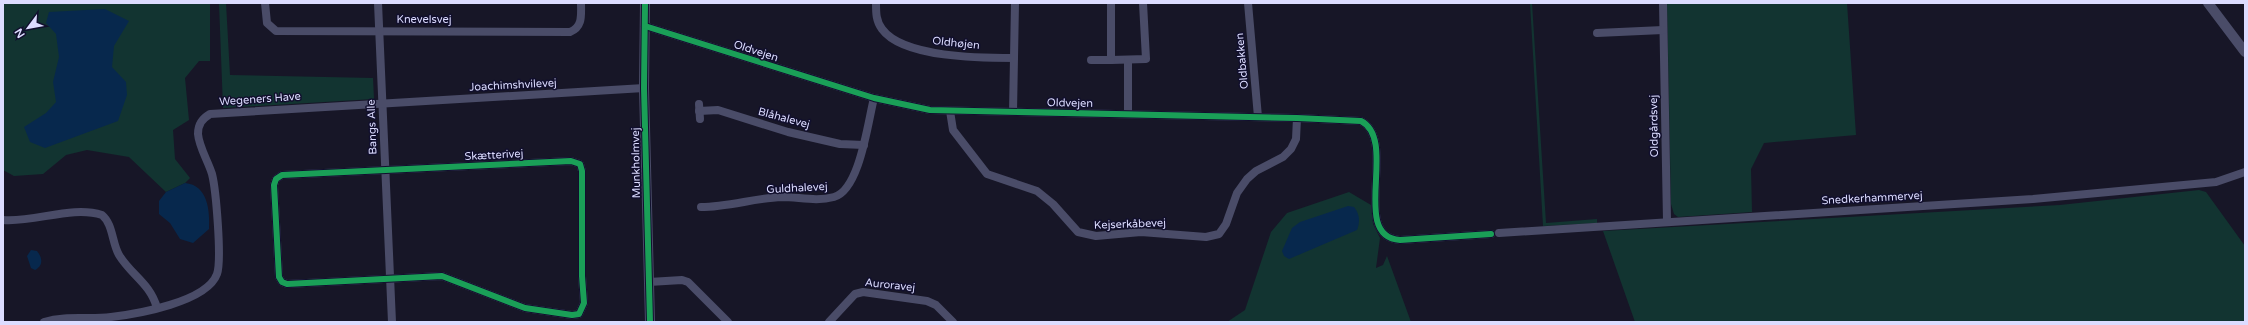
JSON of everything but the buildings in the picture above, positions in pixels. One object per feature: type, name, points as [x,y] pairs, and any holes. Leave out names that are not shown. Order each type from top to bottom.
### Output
[{"type":"street","name":"Knevelsvej","points":[[265,3],[267,23],[276,31],[379,30],[570,32],[577,28],[581,22],[580,3]]},
{"type":"street","name":"Bangs Alle","points":[[378,3],[392,322]]},
{"type":"street","name":"Munkholmvej","points":[[645,3],[644,88],[650,322]]},
{"type":"street","name":"Oldhøjen","points":[[876,3],[876,16],[882,29],[890,36],[907,45],[931,52],[953,56],[1014,58]]},
{"type":"street","points":[[1013,112],[1014,3]]},
{"type":"street","points":[[1111,3],[1111,60]]},
{"type":"street","points":[[1091,60],[1146,59],[1143,3]]},
{"type":"street","name":"Oldbakken","points":[[1248,3],[1258,117]]},
{"type":"street","name":"Oldgårdsvej","points":[[1663,3],[1667,221]]},
{"type":"street","points":[[2208,3],[2245,52]]},
{"type":"street","name":"Oldvejen","points":[[645,26],[874,98],[915,108],[950,111],[1356,120],[1369,126],[1374,134],[1376,146],[1375,197],[1378,225],[1388,238],[1406,240]]},
{"type":"street","points":[[1597,33],[1663,30]]},
{"type":"street","points":[[1128,60],[1128,114]]},
{"type":"street","name":"Joachimshvilevej","points":[[382,103],[644,88]]},
{"type":"street","name":"Guldhalevej","points":[[701,208],[721,207],[744,201],[781,197],[801,200],[834,197],[845,187],[861,159],[874,98]]},
{"type":"street","name":"Wegeners Have","points":[[44,322],[64,317],[110,317],[157,308],[199,293],[210,286],[217,274],[216,196],[212,174],[198,134],[200,124],[204,118],[210,114],[382,103]]},
{"type":"street","name":"Blåhalevej","points":[[699,112],[718,110],[788,132],[840,144],[864,145]]},
{"type":"street","name":"Kejserkåbevej","points":[[950,111],[953,130],[988,174],[1037,191],[1053,204],[1076,230],[1085,235],[1096,236],[1145,232],[1206,237],[1219,234],[1226,224],[1237,193],[1244,182],[1255,172],[1283,157],[1291,149],[1296,139],[1297,118]]},
{"type":"street","name":"Skætterivej","points":[[571,161],[580,164],[582,171],[582,276],[584,302],[579,314],[572,315],[525,308],[442,276],[390,278],[287,284],[282,282],[278,274],[274,185],[277,178],[284,174],[571,161]]},
{"type":"street","name":"Snedkerhammervej","points":[[1406,240],[1667,221],[2033,199],[2216,182],[2245,172]]},
{"type":"street","points":[[3,220],[29,220],[68,214],[102,215],[107,221],[118,253],[147,286],[157,308]]},
{"type":"street","points":[[649,282],[682,280],[688,282],[728,322]]},
{"type":"street","name":"Auroravej","points":[[830,322],[855,294],[863,292],[926,301],[936,305],[953,322]]},
{"type":"green space","points":[[3,3],[210,3],[210,61],[199,61],[185,78],[189,120],[173,130],[175,159],[190,178],[185,183],[166,192],[129,157],[87,150],[66,155],[43,174],[14,176],[3,170]]},
{"type":"green space","points":[[219,3],[226,3],[230,75],[373,78],[374,99],[223,108]]},
{"type":"green space","points":[[1530,3],[1532,3],[1546,223],[1597,219],[1597,223],[1543,226]]},
{"type":"green space","points":[[1667,3],[1847,3],[1856,135],[1764,143],[1751,169],[1752,212],[1678,217],[1674,214],[1671,204]]},
{"type":"green space","points":[[2199,190],[2206,192],[2245,246],[2245,322],[1635,322],[1603,231],[2060,205]]},
{"type":"green space","points":[[1349,192],[1371,205],[1373,224],[1380,238],[1376,268],[1383,265],[1387,256],[1411,322],[1227,322],[1245,310],[1271,232],[1287,213]]},
{"type":"water","points":[[105,9],[129,21],[114,46],[112,67],[126,82],[127,95],[118,121],[45,148],[30,142],[24,127],[46,113],[56,102],[53,82],[59,57],[56,34],[46,23],[49,12]]},
{"type":"water","points":[[185,183],[199,188],[206,200],[209,214],[209,229],[193,243],[180,239],[170,223],[159,214],[159,201],[166,192]]},
{"type":"water","points":[[1348,206],[1354,207],[1357,212],[1359,224],[1357,230],[1289,259],[1284,256],[1282,251],[1292,228],[1300,222]]},
{"type":"water","points":[[31,250],[37,251],[41,258],[40,266],[35,270],[31,268],[27,256]]},
{"type":"cycle path","points":[[645,3],[644,88],[650,322]]},
{"type":"cycle path","points":[[645,26],[874,98],[930,110],[1297,118],[1361,121],[1371,131],[1376,147],[1377,166],[1375,206],[1378,223],[1385,235],[1400,240],[1491,234]]},
{"type":"cycle path","points":[[571,161],[580,164],[582,171],[582,276],[584,303],[579,314],[572,315],[525,308],[442,276],[287,284],[282,282],[279,277],[274,185],[276,179],[282,175],[571,161]]}]
